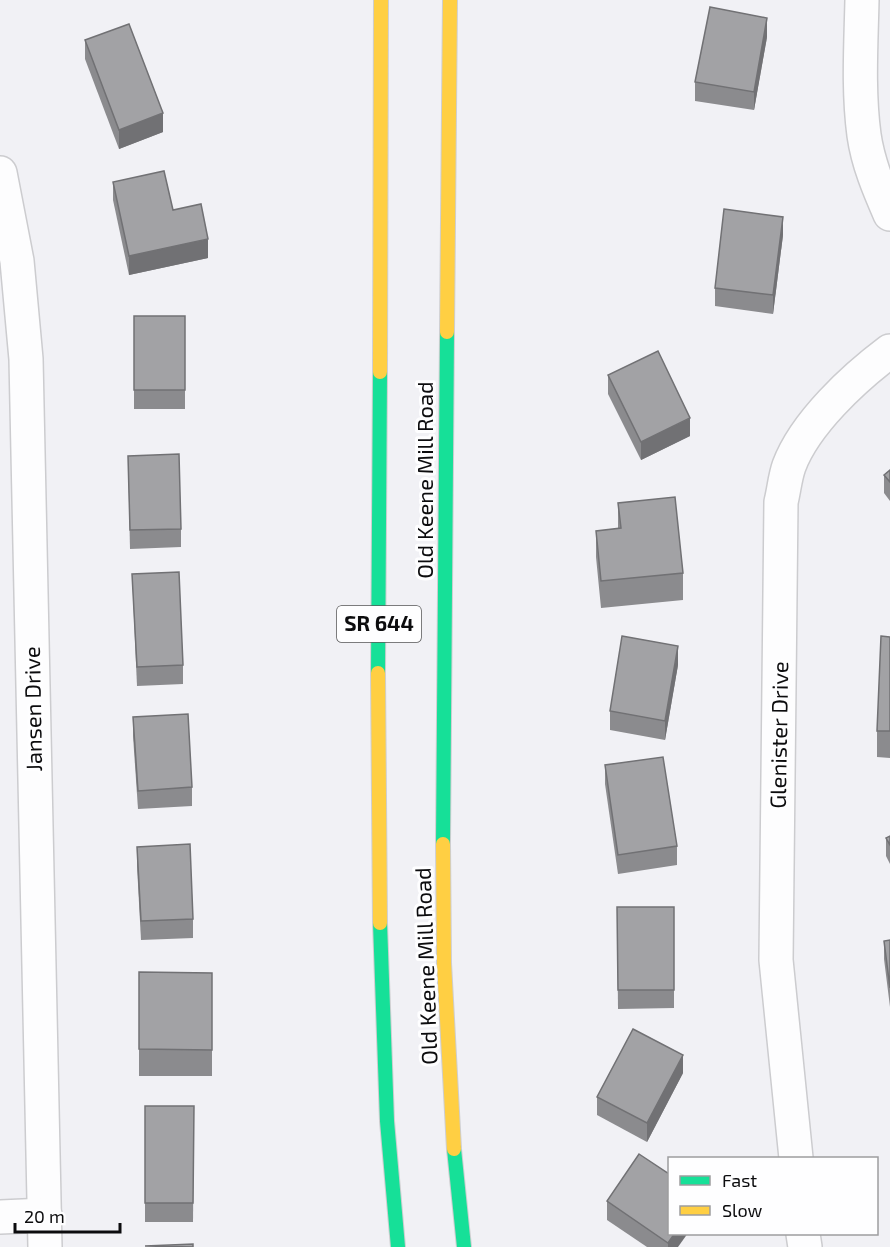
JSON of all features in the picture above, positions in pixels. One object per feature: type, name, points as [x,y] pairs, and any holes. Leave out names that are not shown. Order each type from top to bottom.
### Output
[{"type":"main road","name":"Old Keene Mill Road","points":[[381,0],[378,736],[380,953],[387,1121],[398,1247]]},
{"type":"main road","name":"Old Keene Mill Road","points":[[450,0],[443,752],[444,951],[453,1136],[464,1247]]},
{"type":"street","points":[[862,0],[861,99],[864,137],[875,180],[890,214]]},
{"type":"street","name":"Jansen Drive","points":[[0,173],[17,261],[26,359],[45,1247]]},
{"type":"street","name":"Glenister Drive","points":[[796,1157],[776,960],[781,502],[789,466],[802,439],[829,406],[890,351]]},
{"type":"street","points":[[0,1217],[45,1215]]},
{"type":"building","points":[[710,7],[767,18],[754,92],[695,82]]},
{"type":"building","points":[[129,24],[163,113],[119,130],[85,40]]},
{"type":"building","points":[[164,171],[173,210],[201,204],[208,239],[129,256],[113,182]]},
{"type":"building","points":[[724,209],[783,217],[773,295],[715,288]]},
{"type":"building","points":[[134,316],[185,316],[185,390],[134,390]]},
{"type":"building","points":[[658,351],[690,418],[641,442],[608,375]]},
{"type":"building","points":[[179,454],[181,529],[130,530],[128,456]]},
{"type":"building","points":[[890,470],[890,482],[884,475]]},
{"type":"building","points":[[675,497],[683,573],[601,581],[596,531],[621,528],[618,503]]},
{"type":"building","points":[[179,572],[183,665],[137,667],[132,574]]},
{"type":"building","points":[[622,636],[678,646],[665,721],[610,711]]},
{"type":"building","points":[[881,636],[890,637],[890,731],[877,731]]},
{"type":"building","points":[[188,714],[192,787],[138,791],[133,717]]},
{"type":"building","points":[[663,757],[677,846],[618,855],[605,765]]},
{"type":"building","points":[[190,844],[193,919],[141,921],[137,847]]},
{"type":"building","points":[[617,907],[674,907],[674,990],[618,990]]},
{"type":"building","points":[[890,940],[890,988],[884,941]]},
{"type":"building","points":[[139,972],[212,973],[212,1050],[139,1049]]},
{"type":"building","points":[[633,1029],[683,1055],[647,1123],[597,1097]]},
{"type":"building","points":[[145,1106],[194,1106],[193,1203],[145,1203]]},
{"type":"building","points":[[639,1154],[668,1173],[668,1235],[674,1235],[668,1243],[607,1201]]},
{"type":"building","points":[[193,1244],[193,1247],[145,1246]]},
{"type":"traffic: fast","points":[[443,844],[447,332]]},
{"type":"traffic: fast","points":[[378,673],[380,372]]},
{"type":"traffic: fast","points":[[380,923],[387,1121],[398,1247]]},
{"type":"traffic: fast","points":[[454,1149],[464,1247]]},
{"type":"traffic: slow","points":[[380,372],[381,0]]},
{"type":"traffic: slow","points":[[447,332],[450,0]]},
{"type":"traffic: slow","points":[[378,673],[380,923]]},
{"type":"traffic: slow","points":[[443,844],[444,963],[454,1149]]}]
